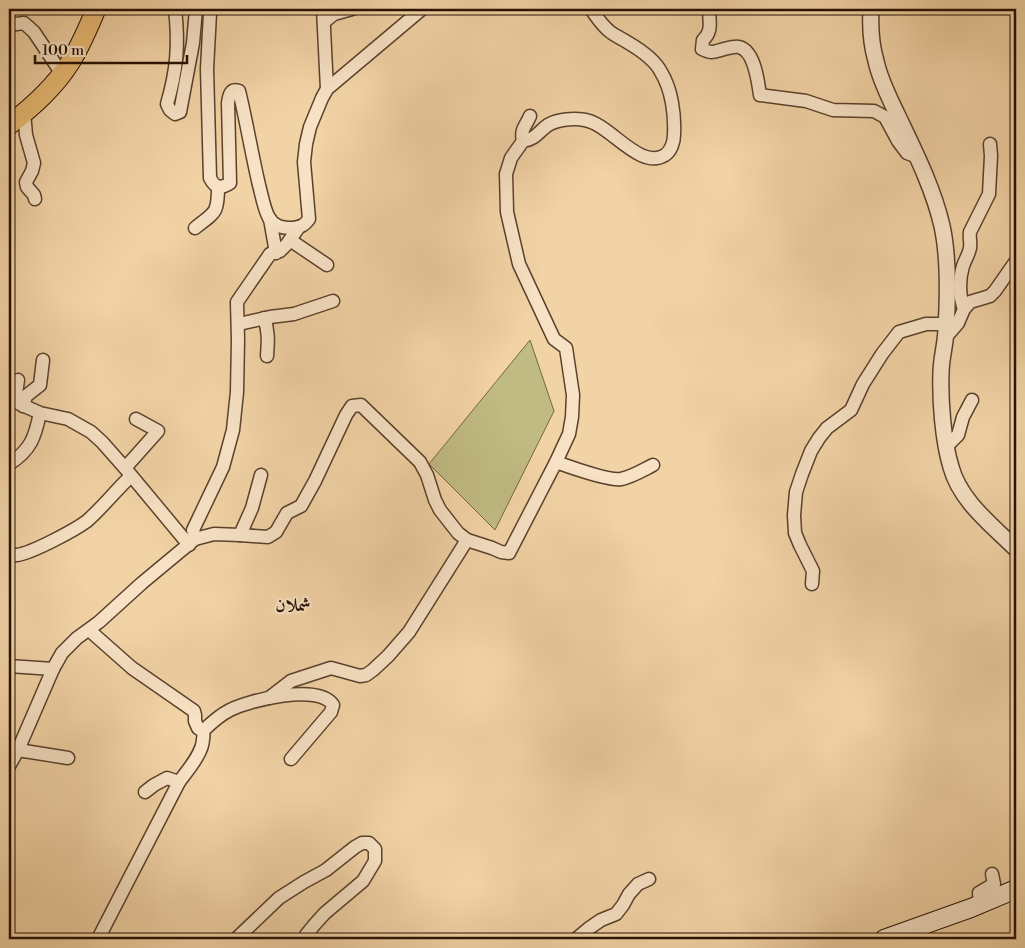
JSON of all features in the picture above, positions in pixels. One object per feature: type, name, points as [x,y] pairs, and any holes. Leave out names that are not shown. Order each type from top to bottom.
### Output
[{"type":"main road","points":[[9,125],[48,92],[62,74],[72,60],[96,9]]},
{"type":"main road","points":[[884,939],[1016,889]]},
{"type":"street","points":[[175,9],[178,30],[177,54],[175,72],[167,104],[175,114],[180,112],[196,9]]},
{"type":"street","points":[[208,9],[210,13],[207,104],[210,178],[213,184],[218,187],[225,187],[230,183],[228,103],[230,94],[236,90],[240,95],[254,166],[270,219],[276,253]]},
{"type":"street","points":[[327,89],[324,15],[352,9]]},
{"type":"street","points":[[270,219],[276,226],[286,228],[299,227],[309,220],[304,162],[306,144],[310,127],[327,89],[422,9]]},
{"type":"street","points":[[9,766],[62,653],[77,638],[89,630],[192,542],[214,534],[268,537],[276,532],[287,513],[301,506],[352,406],[361,405],[420,462],[440,510],[458,533],[467,540],[509,553],[569,434],[573,395],[566,348],[554,339],[519,264],[507,212],[506,174],[510,158],[523,141],[537,136],[547,126],[564,120],[594,122],[627,147],[646,157],[655,159],[668,153],[674,138],[670,92],[662,72],[642,52],[608,30],[591,9]]},
{"type":"street","points":[[709,9],[710,28],[708,35],[703,40],[702,49],[711,53],[738,47],[745,50],[752,58],[760,95],[806,101],[833,110],[874,111],[885,117],[907,153],[918,158]]},
{"type":"street","points":[[871,9],[872,44],[882,82],[918,158],[934,199],[943,233],[946,271],[946,331],[941,373],[943,418],[950,466],[959,487],[976,509],[1016,549]]},
{"type":"street","points":[[9,25],[24,23],[34,32],[62,74]]},
{"type":"street","points":[[24,112],[26,135],[34,163],[26,182],[35,199]]},
{"type":"street","points":[[523,141],[523,130],[530,116]]},
{"type":"street","points":[[964,309],[961,301],[961,277],[970,250],[970,232],[989,194],[990,144]]},
{"type":"street","points":[[195,228],[216,211],[218,187]]},
{"type":"street","points":[[192,542],[193,530],[223,467],[234,430],[237,392],[237,302],[270,254],[280,251],[299,227]]},
{"type":"street","points":[[290,240],[327,265]]},
{"type":"street","points":[[946,331],[958,323],[964,309],[970,302],[990,296],[1016,261]]},
{"type":"street","points":[[238,324],[294,314],[333,301]]},
{"type":"street","points":[[264,318],[268,328],[269,339],[267,356]]},
{"type":"street","points":[[812,584],[814,571],[800,545],[796,533],[794,515],[796,492],[818,438],[827,428],[851,410],[863,384],[898,332],[926,324],[946,331]]},
{"type":"street","points":[[15,402],[26,396],[40,384],[43,360]]},
{"type":"street","points":[[15,402],[18,380]]},
{"type":"street","points":[[947,446],[958,435],[963,417],[972,400]]},
{"type":"street","points":[[15,402],[40,413],[68,419],[90,432],[102,442],[192,542]]},
{"type":"street","points":[[9,464],[29,448],[40,413]]},
{"type":"street","points":[[9,555],[32,550],[85,522],[97,512],[116,491],[158,431],[136,419]]},
{"type":"street","points":[[556,462],[620,480],[640,472],[653,464]]},
{"type":"street","points":[[240,535],[252,508],[261,475]]},
{"type":"street","points":[[268,698],[291,682],[331,668],[360,676],[366,675],[373,670],[409,632],[467,540]]},
{"type":"street","points":[[89,630],[132,668],[194,711],[198,728],[203,731]]},
{"type":"street","points":[[9,666],[53,669]]},
{"type":"street","points":[[203,731],[231,709],[268,698],[304,694],[317,695],[330,701],[333,705],[331,712],[291,759]]},
{"type":"street","points":[[195,715],[205,713],[220,717]]},
{"type":"street","points":[[98,939],[179,782],[202,746],[203,731]]},
{"type":"street","points":[[18,750],[68,758]]},
{"type":"street","points":[[145,792],[167,778],[179,782]]},
{"type":"street","points":[[236,939],[279,898],[326,870],[362,842],[369,843],[375,849],[375,861],[364,881],[325,913],[304,939]]},
{"type":"street","points":[[980,904],[979,893],[994,884],[992,874]]},
{"type":"street","points":[[576,939],[600,920],[616,914],[628,894],[638,884],[649,879]]},
{"type":"shaded area","points":[[530,340],[554,411],[495,530],[429,464]]},
{"type":"district","name":"شملان","points":[[293,605]]}]
